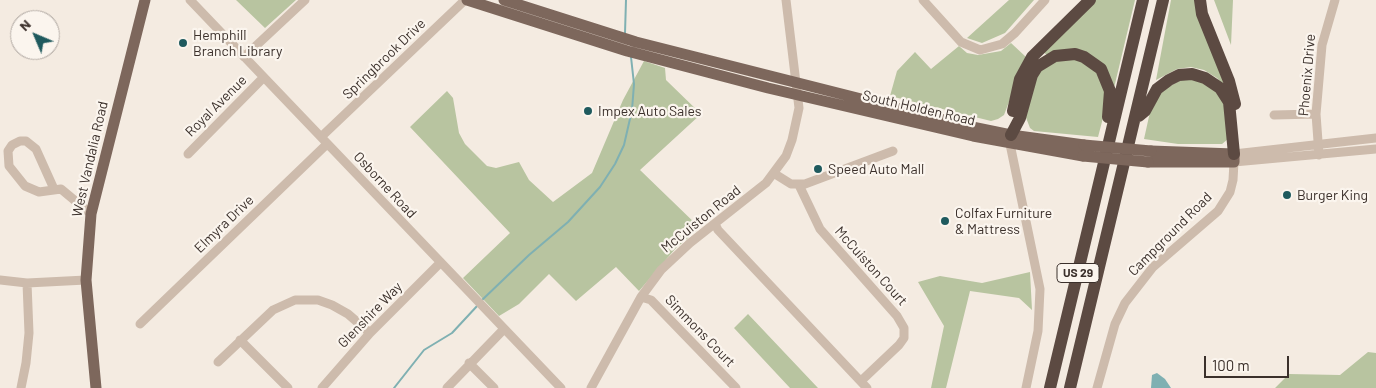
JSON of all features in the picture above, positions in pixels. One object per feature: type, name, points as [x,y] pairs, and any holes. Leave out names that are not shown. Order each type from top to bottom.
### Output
[{"type":"highway","points":[[1010,140],[1014,104],[1020,79],[1025,68],[1042,45],[1090,0]]},
{"type":"highway","name":"US 29","points":[[1050,388],[1143,0]]},
{"type":"highway","name":"US 29","points":[[1070,388],[1164,0]]},
{"type":"highway","points":[[1200,0],[1202,14],[1229,81],[1236,107],[1238,130],[1234,158]]},
{"type":"highway","points":[[1010,140],[1020,118],[1029,83],[1037,67],[1055,56],[1075,54],[1084,57],[1101,69],[1110,91],[1110,106],[1103,144],[1105,158]]},
{"type":"highway","points":[[1136,119],[1145,111],[1157,89],[1169,80],[1179,75],[1192,74],[1205,78],[1220,88],[1229,102],[1234,158]]},
{"type":"main road","name":"West Vandalia Road","points":[[96,388],[86,280],[91,214],[145,0]]},
{"type":"main road","name":"South Holden Road","points":[[466,0],[630,51],[798,95],[1010,140],[1084,151],[1150,156],[1234,158]]},
{"type":"main road","name":"South Holden Road","points":[[504,0],[636,42],[1010,140]]},
{"type":"street","name":"Osborne Road","points":[[190,0],[561,388]]},
{"type":"street","points":[[244,58],[305,0]]},
{"type":"street","name":"Springbrook Drive","points":[[324,140],[466,0]]},
{"type":"street","name":"McCuiston Road","points":[[591,388],[641,297],[671,260],[755,193],[775,174],[792,140],[799,108],[786,0]]},
{"type":"street","points":[[923,0],[961,42],[980,50],[990,49],[1002,44],[1015,33],[1045,0]]},
{"type":"street","name":"Phoenix Drive","points":[[1319,155],[1316,114],[1322,45],[1335,0]]},
{"type":"street","name":"Royal Avenue","points":[[188,154],[263,78]]},
{"type":"street","points":[[1274,115],[1316,114]]},
{"type":"street","name":"South Holden Road","points":[[1234,158],[1318,143],[1376,138]]},
{"type":"street","points":[[54,189],[36,149],[26,141],[20,140],[12,145],[8,151],[7,158],[18,179],[31,190],[39,192],[61,189],[91,214]]},
{"type":"street","name":"Elmyra Drive","points":[[140,324],[324,140]]},
{"type":"street","points":[[1010,140],[1040,289],[1038,332],[1026,388]]},
{"type":"street","name":"South Holden Road","points":[[1234,158],[1319,155],[1376,149]]},
{"type":"street","points":[[775,174],[791,184],[799,186],[893,151]]},
{"type":"street","name":"Campground Road","points":[[1097,388],[1114,324],[1125,303],[1153,267],[1218,211],[1230,192],[1233,180],[1234,158]]},
{"type":"street","name":"McCuiston Court","points":[[715,224],[718,230],[864,385],[902,342],[904,328],[897,316],[820,229],[799,186]]},
{"type":"street","name":"Glenshire Way","points":[[322,388],[370,333],[440,263]]},
{"type":"street","points":[[0,280],[28,283],[86,280]]},
{"type":"street","points":[[21,388],[29,333],[28,283]]},
{"type":"street","name":"Simmons Court","points":[[641,297],[651,300],[736,388]]},
{"type":"street","points":[[218,362],[273,310],[284,303],[305,299],[332,305],[348,314],[370,333]]},
{"type":"street","points":[[446,388],[504,329]]},
{"type":"street","points":[[240,340],[288,388]]},
{"type":"street","points":[[469,363],[494,388]]},
{"type":"green space","points":[[236,0],[296,0],[265,28]]},
{"type":"green space","points":[[1009,0],[1034,0],[1005,33],[982,43],[967,38]]},
{"type":"green space","points":[[1095,0],[1135,0],[1114,88],[1094,58],[1047,55],[1043,52]]},
{"type":"green space","points":[[1171,0],[1197,0],[1225,87],[1217,78],[1204,70],[1191,67],[1177,69],[1156,80]]},
{"type":"green space","points":[[1214,0],[1233,0],[1231,45]]},
{"type":"green space","points":[[1011,43],[1026,57],[1004,115],[998,119],[991,121],[890,96],[897,71],[915,52],[931,69],[959,46],[967,53],[978,55],[1001,51]]},
{"type":"green space","points":[[1077,58],[1097,69],[1108,99],[1098,137],[1034,131],[1030,128],[1025,115],[1033,81],[1040,70],[1054,60]]},
{"type":"green space","points":[[644,61],[665,68],[666,80],[701,114],[640,170],[700,228],[676,248],[639,291],[616,267],[576,301],[549,274],[519,304],[499,316],[463,278],[510,233],[410,127],[447,91],[453,98],[459,133],[465,144],[487,166],[496,168],[519,162],[529,180],[553,202],[592,173],[623,100]]},
{"type":"green space","points":[[1185,78],[1210,84],[1225,104],[1228,139],[1222,144],[1178,144],[1144,139],[1152,103],[1159,92]]},
{"type":"green space","points":[[1030,272],[1032,310],[1019,298],[970,291],[946,388],[931,388],[944,326],[918,282],[940,276],[982,283]]},
{"type":"green space","points":[[748,314],[818,388],[790,388],[734,328]]},
{"type":"green space","points":[[1368,352],[1376,353],[1376,388],[1275,388],[1289,374],[1340,375]]},
{"type":"water","points":[[1157,373],[1165,379],[1171,388],[1151,388],[1152,375]]},
{"type":"waterway","points":[[625,33],[626,0]]},
{"type":"waterway","points":[[481,301],[529,255],[568,222],[600,187],[615,164],[624,145],[632,110],[634,84],[631,57]]},
{"type":"waterway","points":[[394,388],[424,350],[452,333],[478,305]]},
{"type":"place","name":"Hemphill Branch Library","points":[[183,43]]},
{"type":"place","name":"Impex Auto Sales","points":[[588,111]]},
{"type":"place","name":"Speed Auto Mall","points":[[818,169]]},
{"type":"place","name":"Burger King","points":[[1287,195]]},
{"type":"place","name":"Colfax Furniture & Mattress","points":[[945,221]]}]
